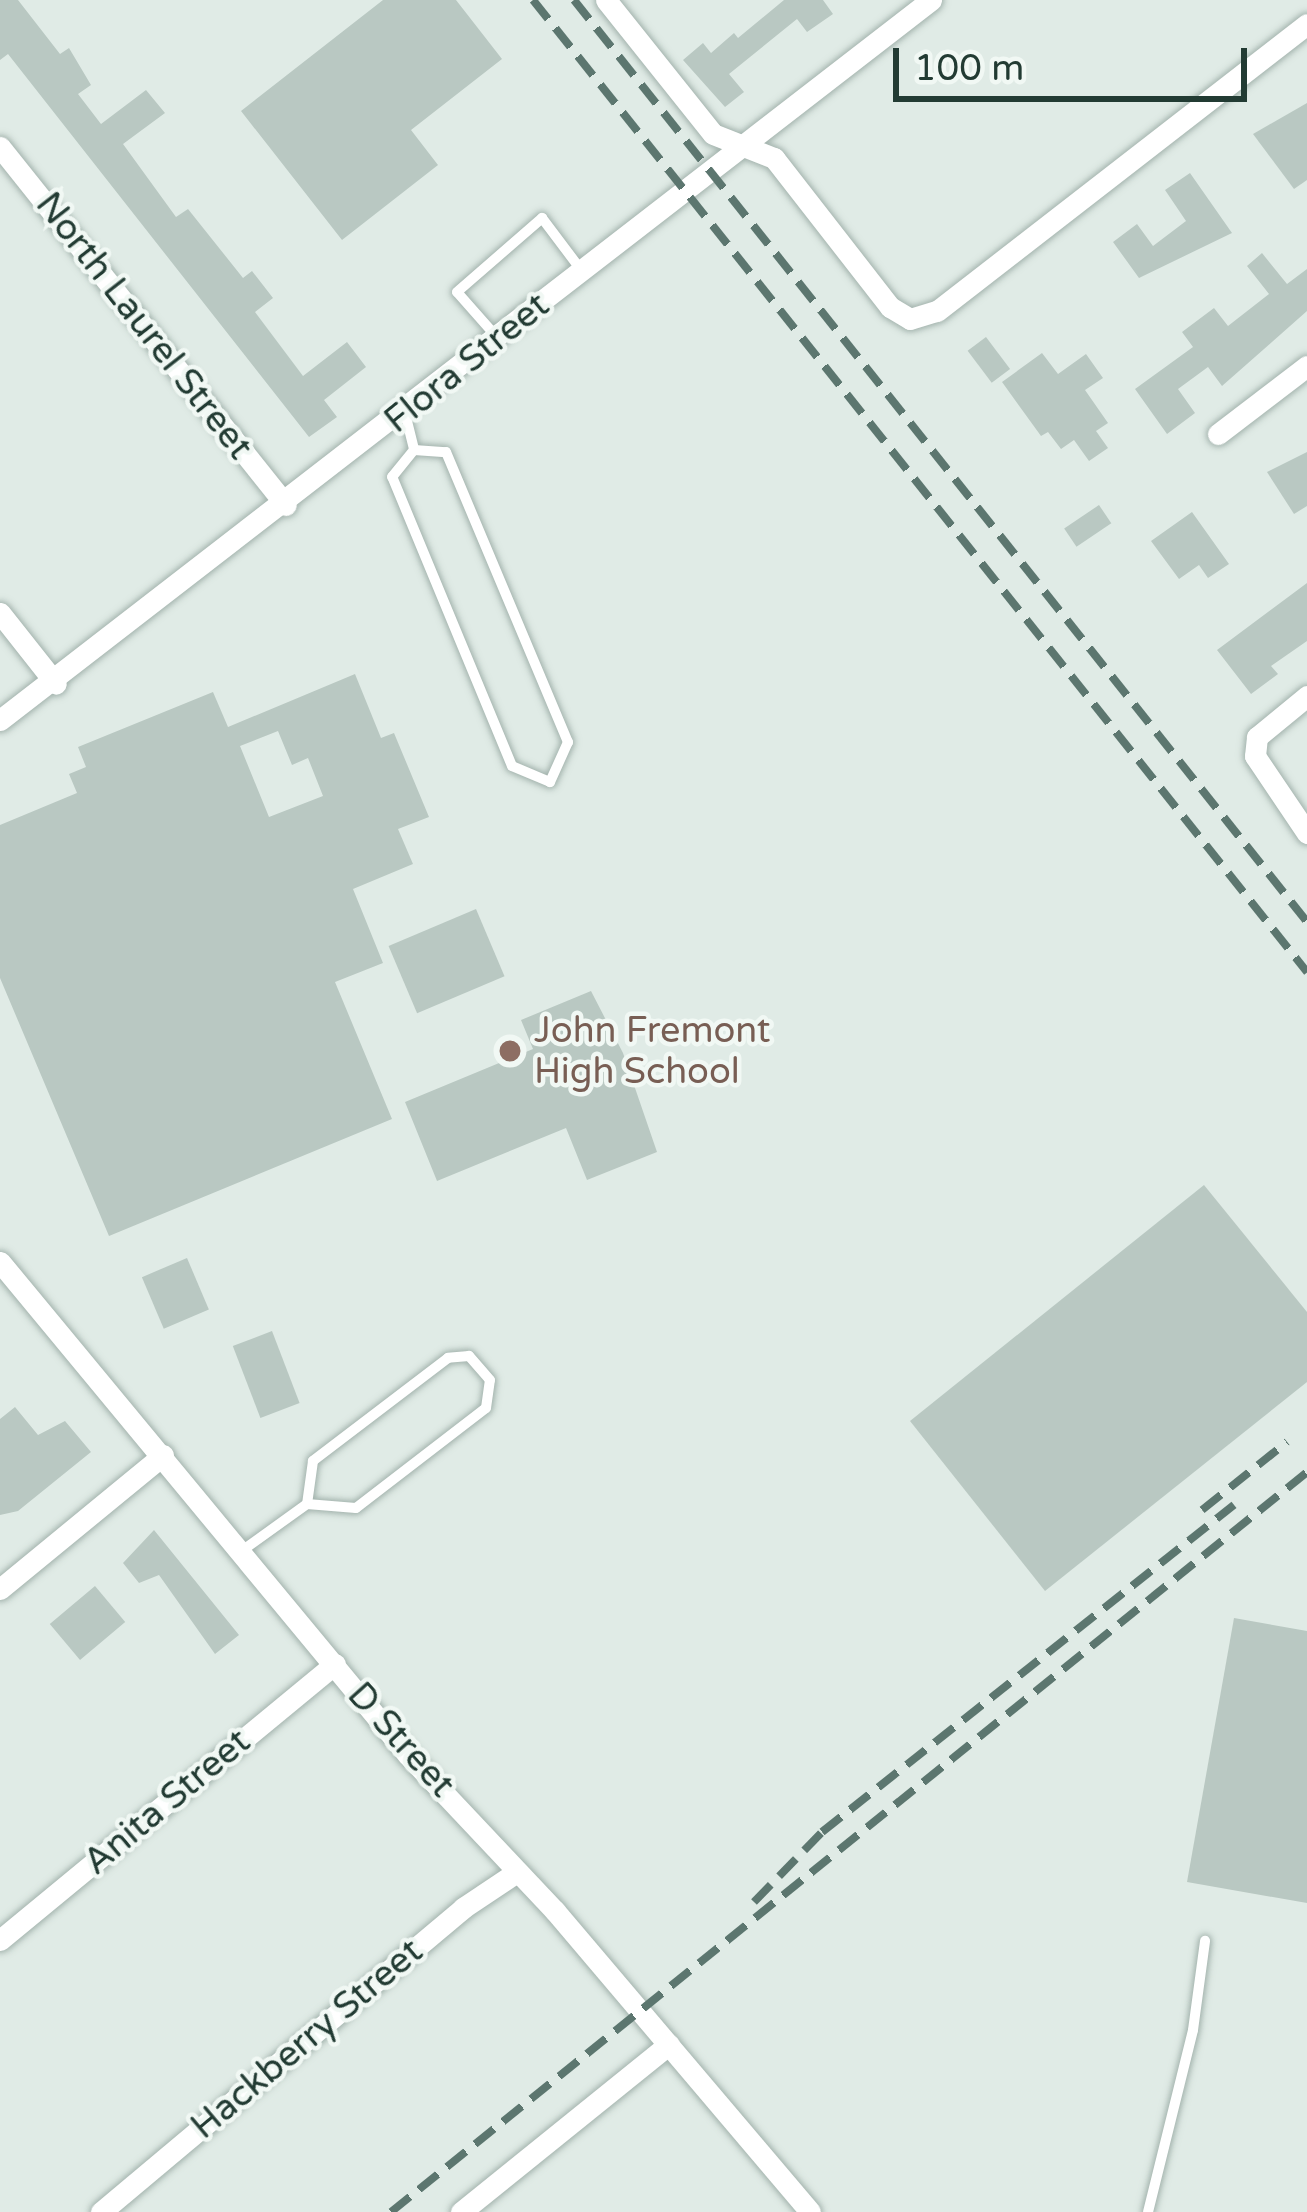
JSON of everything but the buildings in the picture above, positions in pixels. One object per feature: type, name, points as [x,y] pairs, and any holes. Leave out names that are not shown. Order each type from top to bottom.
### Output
[{"type":"street","points":[[606,0],[713,134],[774,158],[902,317],[937,311],[1307,24]]},
{"type":"street","name":"Flora Street","points":[[0,720],[56,684],[932,0]]},
{"type":"street","name":"North Laurel Street","points":[[0,147],[286,505]]},
{"type":"street","points":[[1218,434],[1307,366]]},
{"type":"street","points":[[0,613],[56,684]]},
{"type":"street","points":[[1307,696],[1257,737],[1255,756],[1307,832]]},
{"type":"street","name":"D Street","points":[[0,1262],[335,1664],[810,2212]]},
{"type":"street","points":[[0,1589],[163,1455]]},
{"type":"street","name":"Anita Street","points":[[0,1940],[335,1664]]},
{"type":"street","name":"Hackberry Street","points":[[101,2212],[463,1908],[518,1872]]},
{"type":"street","points":[[461,2212],[669,2044]]},
{"type":"lane","points":[[497,337],[457,292],[542,218],[582,271]]},
{"type":"lane","points":[[405,413],[414,449]]},
{"type":"lane","points":[[414,449],[446,452],[568,742],[550,782],[512,766],[400,498],[392,477],[414,449]]},
{"type":"lane","points":[[243,1550],[307,1504],[356,1508],[486,1408],[490,1380],[469,1356],[448,1358],[313,1461],[307,1504]]},
{"type":"lane","points":[[1148,2212],[1193,2030],[1205,1941]]},
{"type":"railway","points":[[533,0],[1307,972]]},
{"type":"railway","points":[[574,0],[1307,922]]},
{"type":"railway","points":[[1202,1510],[1287,1442]]},
{"type":"railway","points":[[391,2212],[1307,1472]]},
{"type":"railway","points":[[754,1902],[822,1832],[1234,1505]]},
{"type":"place","name":"John Fremont High School","points":[[510,1051]]}]
